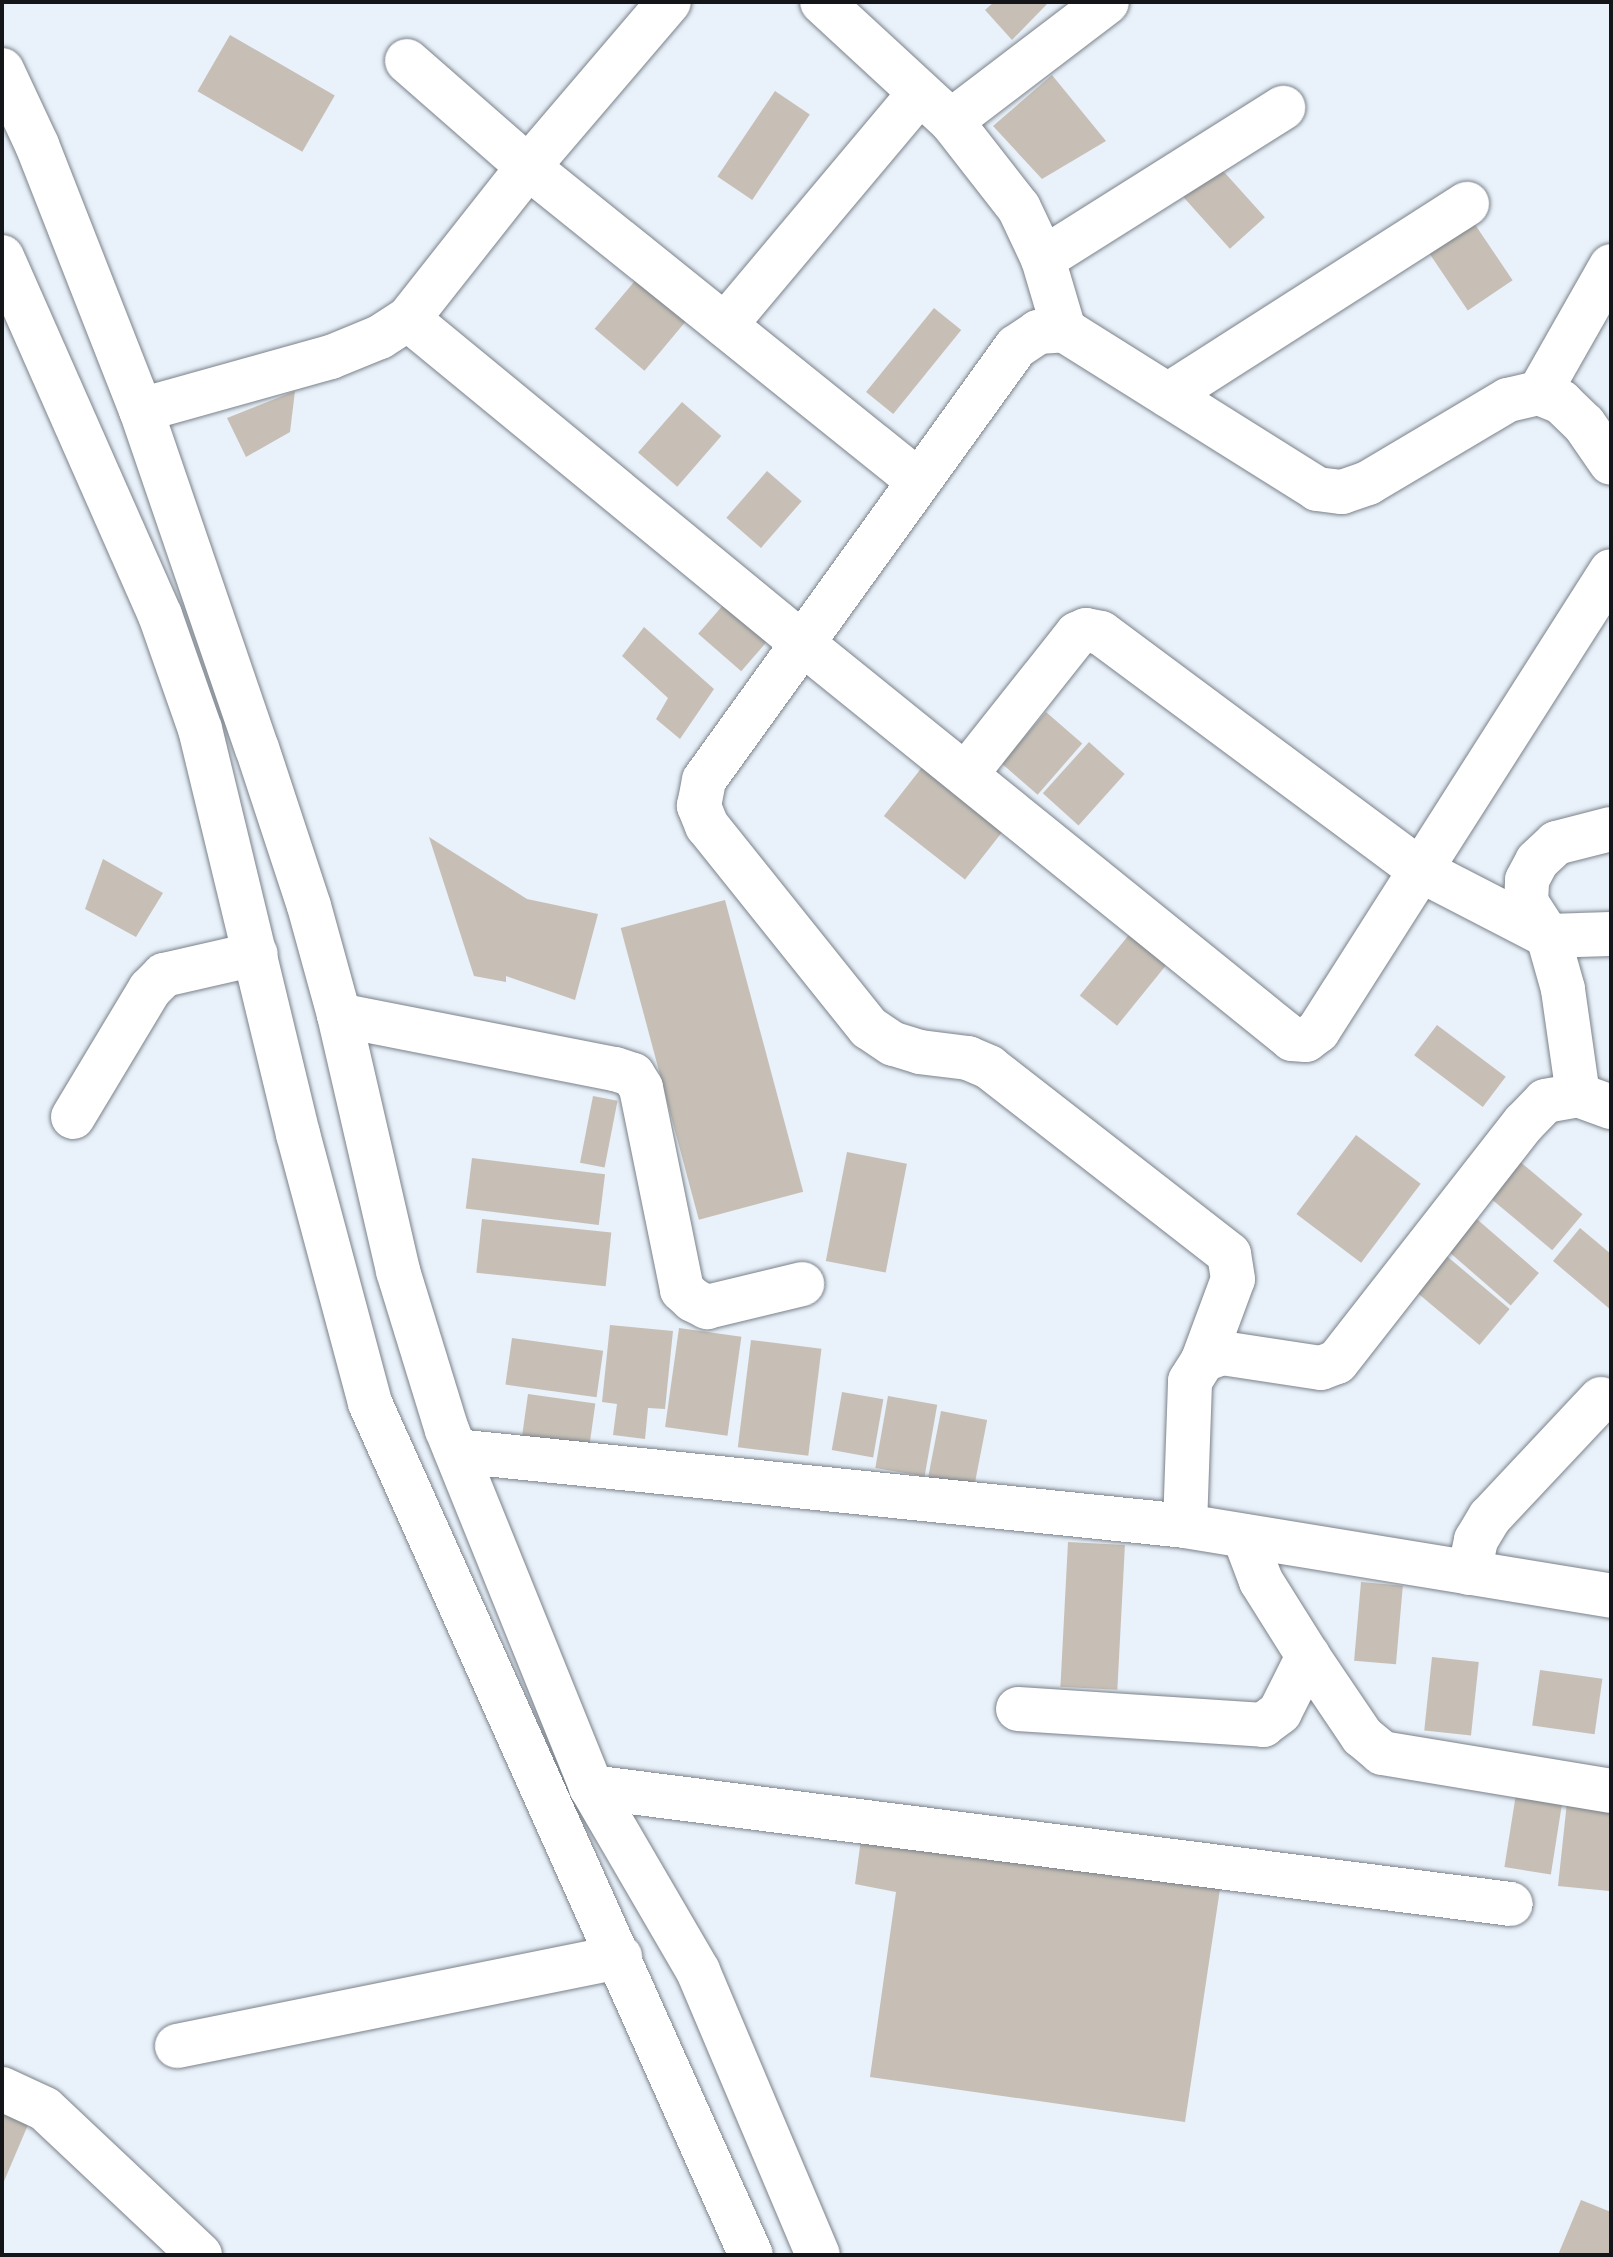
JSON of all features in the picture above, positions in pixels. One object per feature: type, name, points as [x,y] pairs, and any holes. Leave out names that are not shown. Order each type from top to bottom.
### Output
[{"type":"main road","points":[[141,410],[331,357],[380,337],[408,319],[528,167],[669,2]]},
{"type":"main road","points":[[822,2],[951,121],[1019,208],[1043,259],[1064,330]]},
{"type":"main road","points":[[951,121],[1107,2]]},
{"type":"main road","points":[[407,61],[528,167],[917,480]]},
{"type":"main road","points":[[2,70],[37,145],[141,410],[309,906],[339,1015],[398,1271],[456,1451],[591,1787],[698,1971],[818,2255]]},
{"type":"main road","points":[[725,325],[920,93]]},
{"type":"main road","points":[[1043,259],[1283,108]]},
{"type":"main road","points":[[1168,395],[1467,204]]},
{"type":"main road","points":[[2,257],[165,629],[200,729],[321,1226],[370,1403],[751,2255]]},
{"type":"main road","points":[[1539,393],[1611,266]]},
{"type":"main road","points":[[408,319],[1292,1039],[1306,1040],[1318,1031],[1611,571]]},
{"type":"main road","points":[[1185,1526],[1190,1381],[1203,1360],[1233,1279],[1234,1267],[1229,1254],[989,1067],[968,1058],[920,1052],[893,1044],[869,1028],[707,826],[699,806],[704,780],[917,480],[1016,347],[1038,332],[1064,330],[1317,489],[1342,492],[1368,483],[1508,400],[1539,393],[1561,402],[1584,424],[1611,463]]},
{"type":"main road","points":[[966,774],[1077,634],[1086,630],[1101,633],[1422,871],[1548,936],[1611,934]]},
{"type":"main road","points":[[1203,1360],[1222,1353],[1321,1368],[1337,1362],[1524,1123],[1545,1101],[1594,1101],[1548,936],[1526,902],[1527,880],[1537,861],[1556,843],[1611,829]]},
{"type":"main road","points":[[73,1117],[150,989],[164,975],[256,954]]},
{"type":"main road","points":[[339,1015],[633,1075],[641,1088],[682,1290],[707,1307],[802,1284]]},
{"type":"main road","points":[[1469,1573],[1476,1540],[1490,1517],[1601,1399]]},
{"type":"main road","points":[[456,1451],[1185,1526],[1611,1596]]},
{"type":"main road","points":[[1244,1536],[1261,1581],[1308,1656],[1362,1736],[1382,1753],[1611,1791]]},
{"type":"main road","points":[[1018,1709],[1263,1725],[1280,1712],[1308,1656]]},
{"type":"main road","points":[[591,1787],[1511,1904]]},
{"type":"main road","points":[[177,2046],[620,1957]]},
{"type":"main road","points":[[2,2089],[45,2109],[200,2255]]},
{"type":"building","points":[[994,2],[1049,2],[1012,40],[985,10]]},
{"type":"building","points":[[230,35],[335,95],[302,152],[198,91]]},
{"type":"building","points":[[1052,75],[1106,141],[1042,179],[993,126]]},
{"type":"building","points":[[775,91],[810,114],[752,200],[717,176]]},
{"type":"building","points":[[1216,163],[1265,217],[1230,249],[1181,194]]},
{"type":"building","points":[[1474,223],[1513,280],[1468,310],[1429,253]]},
{"type":"building","points":[[639,276],[689,318],[644,371],[595,329]]},
{"type":"building","points":[[934,308],[961,330],[893,414],[866,392]]},
{"type":"building","points":[[295,391],[290,432],[246,457],[227,418]]},
{"type":"building","points":[[682,402],[721,436],[677,487],[638,453]]},
{"type":"building","points":[[767,471],[802,501],[761,548],[726,518]]},
{"type":"building","points":[[731,596],[774,633],[741,671],[698,634]]},
{"type":"building","points":[[644,627],[714,689],[680,739],[656,719],[668,698],[622,656]]},
{"type":"building","points":[[1046,712],[1082,743],[1038,795],[1001,763]]},
{"type":"building","points":[[1089,742],[1125,774],[1079,825],[1043,793]]},
{"type":"building","points":[[930,757],[1011,820],[965,880],[884,816]]},
{"type":"building","points":[[429,837],[527,899],[598,914],[575,1000],[506,976],[506,982],[474,976]]},
{"type":"building","points":[[103,859],[163,893],[136,937],[85,909]]},
{"type":"building","points":[[725,900],[803,1192],[699,1220],[621,928]]},
{"type":"building","points":[[1132,931],[1169,961],[1117,1026],[1080,996]]},
{"type":"building","points":[[1437,1025],[1506,1077],[1483,1107],[1414,1055]]},
{"type":"building","points":[[593,1096],[618,1101],[605,1168],[580,1163]]},
{"type":"building","points":[[1356,1135],[1421,1184],[1361,1263],[1296,1214]]},
{"type":"building","points":[[847,1152],[907,1164],[886,1273],[826,1261]]},
{"type":"building","points":[[1512,1155],[1582,1214],[1552,1250],[1482,1191]]},
{"type":"building","points":[[472,1158],[605,1174],[599,1225],[466,1209]]},
{"type":"building","points":[[1471,1214],[1539,1273],[1511,1305],[1443,1246]]},
{"type":"building","points":[[482,1219],[611,1233],[606,1286],[476,1273]]},
{"type":"building","points":[[1580,1228],[1611,1254],[1611,1310],[1553,1261]]},
{"type":"building","points":[[1443,1253],[1510,1309],[1479,1345],[1413,1289]]},
{"type":"building","points":[[610,1325],[673,1331],[665,1409],[648,1408],[645,1439],[613,1435],[617,1404],[602,1402]]},
{"type":"building","points":[[679,1328],[741,1337],[727,1436],[665,1427]]},
{"type":"building","points":[[512,1338],[603,1351],[597,1397],[505,1385]]},
{"type":"building","points":[[751,1340],[821,1349],[808,1456],[738,1447]]},
{"type":"building","points":[[842,1392],[883,1399],[873,1457],[832,1450]]},
{"type":"building","points":[[528,1394],[595,1403],[588,1453],[521,1444]]},
{"type":"building","points":[[888,1396],[937,1405],[925,1477],[875,1468]]},
{"type":"building","points":[[941,1411],[987,1420],[973,1491],[927,1482]]},
{"type":"building","points":[[1068,1542],[1125,1545],[1117,1690],[1060,1687]]},
{"type":"building","points":[[1361,1582],[1403,1586],[1396,1664],[1354,1661]]},
{"type":"building","points":[[1432,1657],[1479,1662],[1471,1736],[1424,1731]]},
{"type":"building","points":[[1540,1670],[1602,1679],[1595,1734],[1532,1725]]},
{"type":"building","points":[[1516,1794],[1562,1801],[1551,1874],[1504,1867]]},
{"type":"building","points":[[1567,1802],[1611,1806],[1609,1891],[1558,1886]]},
{"type":"building","points":[[861,1839],[1220,1889],[1185,2122],[870,2077],[896,1892],[855,1884]]},
{"type":"building","points":[[2,2100],[33,2113],[2,2186]]},
{"type":"building","points":[[1581,2200],[1611,2212],[1611,2255],[1558,2255]]}]
